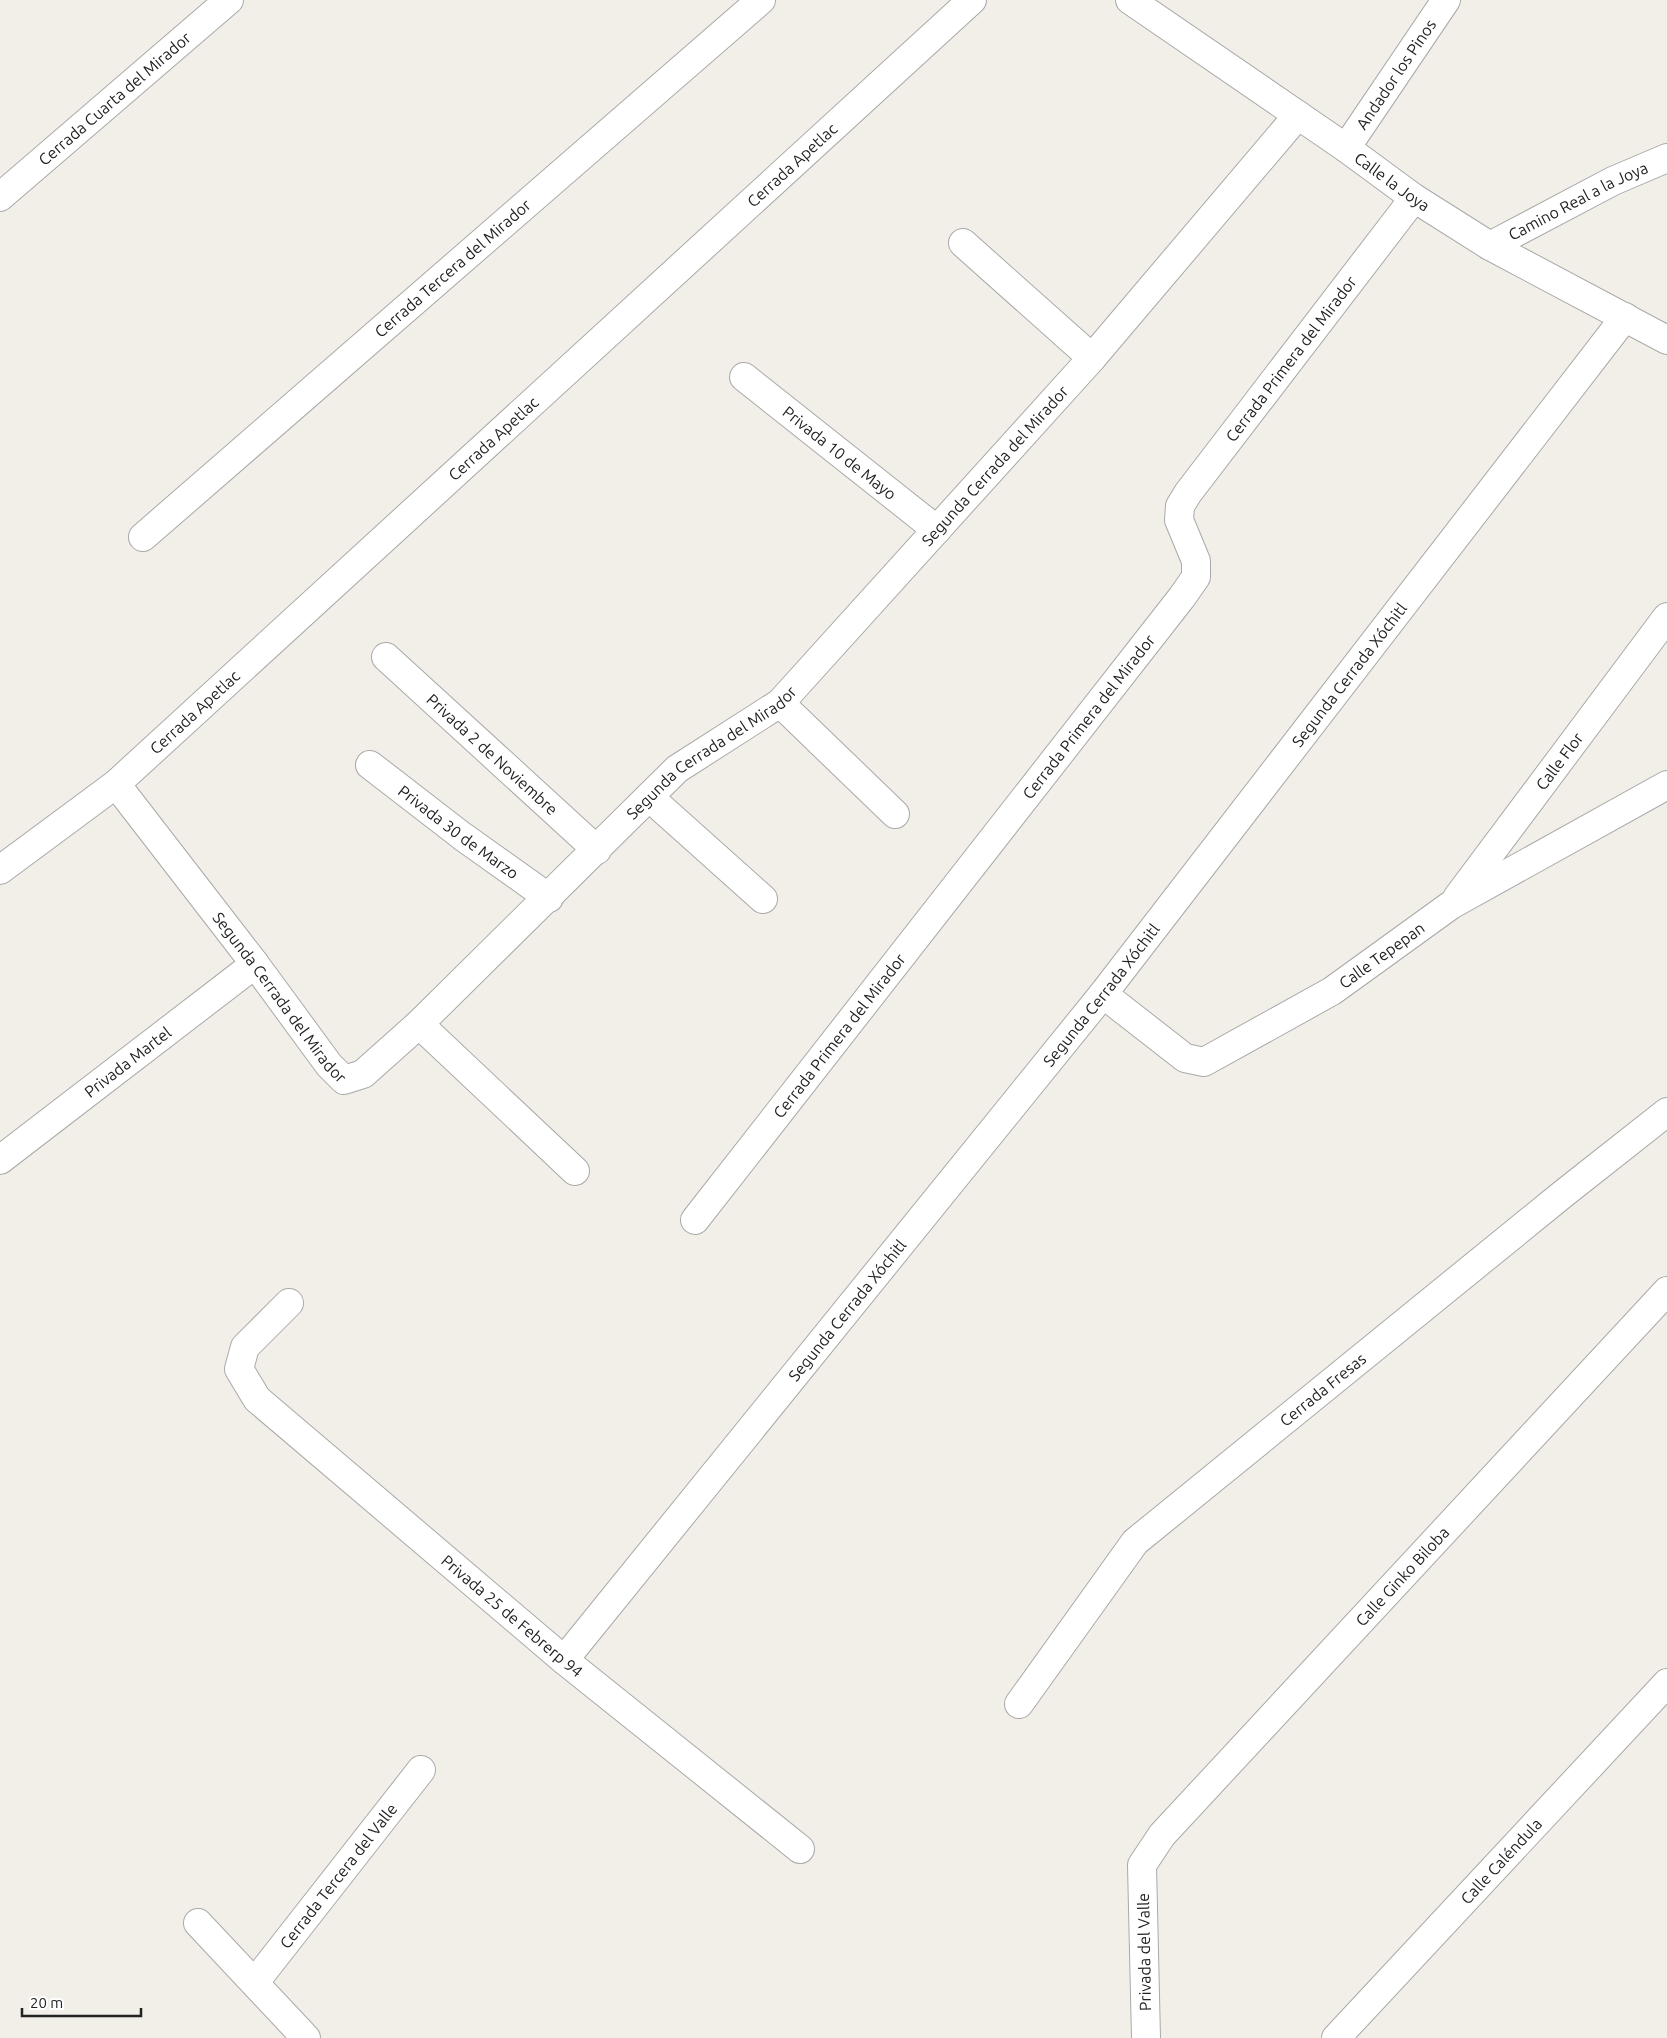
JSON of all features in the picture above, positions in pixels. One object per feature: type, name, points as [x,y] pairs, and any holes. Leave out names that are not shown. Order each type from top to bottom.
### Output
[{"type":"street","name":"Cerrada Cuarta del Mirador","points":[[0,197],[229,0]]},
{"type":"street","name":"Cerrada Tercera del Mirador","points":[[143,537],[761,0]]},
{"type":"street","name":"Cerrada Apetlac","points":[[2,866],[116,784],[972,0]]},
{"type":"street","name":"Calle la Joya","points":[[1130,0],[1346,148],[1414,198],[1490,246],[1667,340]]},
{"type":"street","name":"Andador los Pinos","points":[[1346,148],[1446,0]]},
{"type":"street","name":"Segunda Cerrada del Mirador","points":[[116,784],[255,964],[329,1065],[344,1080],[363,1074],[419,1024],[549,898],[677,769],[780,703],[1092,358],[1298,115]]},
{"type":"street","name":"Camino Real a la Joya","points":[[1490,246],[1613,181],[1667,158]]},
{"type":"street","name":"Cerrada Primera del Mirador","points":[[695,1220],[1182,597],[1196,577],[1196,561],[1180,520],[1180,506],[1414,198]]},
{"type":"street","points":[[963,242],[1092,358]]},
{"type":"street","name":"Segunda Cerrada Xóchitl","points":[[564,1660],[1103,994],[1625,317]]},
{"type":"street","name":"Privada 10 de Mayo","points":[[744,376],[937,530]]},
{"type":"street","name":"Calle Flor","points":[[1452,905],[1667,617]]},
{"type":"street","name":"Privada 2 de Noviembre","points":[[386,657],[597,850]]},
{"type":"street","points":[[780,703],[895,814]]},
{"type":"street","name":"Privada 30 de Marzo","points":[[370,765],[462,836],[549,898]]},
{"type":"street","name":"Calle Tepepan","points":[[1103,994],[1185,1058],[1204,1062],[1332,991],[1452,905],[1667,786]]},
{"type":"street","points":[[649,797],[763,899]]},
{"type":"street","name":"Privada Martel","points":[[0,1160],[255,964]]},
{"type":"street","points":[[419,1024],[576,1171]]},
{"type":"street","name":"Cerrada Fresas","points":[[1019,1704],[1135,1542],[1563,1194],[1667,1112]]},
{"type":"street","name":"Calle Ginko Biloba","points":[[1142,1865],[1162,1835],[1667,1291]]},
{"type":"street","name":"Privada 25 de Febrerp 94","points":[[290,1303],[245,1348],[239,1369],[257,1399],[564,1660],[800,1849]]},
{"type":"street","name":"Calle Caléndula","points":[[1336,2038],[1667,1682]]},
{"type":"street","name":"Cerrada Tercera del Valle","points":[[255,1982],[421,1770]]},
{"type":"street","name":"Privada del Valle","points":[[1142,1865],[1146,2038]]},
{"type":"street","points":[[198,1923],[306,2038]]}]
